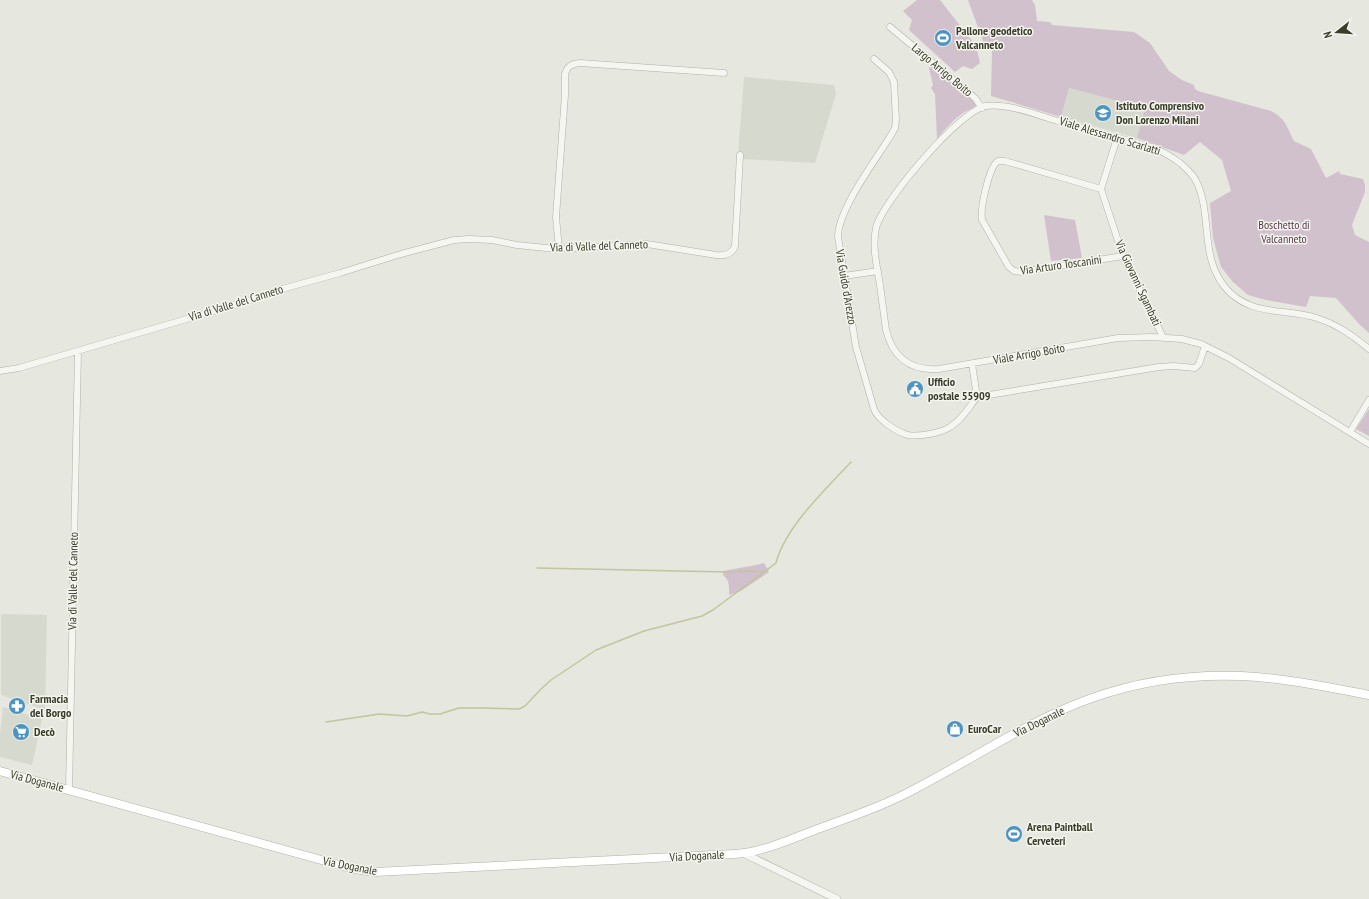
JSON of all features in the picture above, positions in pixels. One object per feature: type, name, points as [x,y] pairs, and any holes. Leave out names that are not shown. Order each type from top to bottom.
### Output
[{"type":"main road","name":"Via Doganale","points":[[0,771],[354,869],[375,872],[743,853],[775,845],[886,803],[910,792],[1034,723],[1082,702],[1116,690],[1172,679],[1233,676],[1279,680],[1369,695]]},
{"type":"street","name":"Largo Arrigo Boito","points":[[890,27],[975,98],[982,108],[956,126],[936,146]]},
{"type":"street","name":"Via Guido d'Arezzo","points":[[874,59],[888,70],[892,76],[894,83],[896,123],[891,135],[849,202],[839,226],[838,240],[858,354],[874,410],[879,418],[907,434],[918,435],[939,432],[948,428],[954,424],[977,397]]},
{"type":"street","points":[[559,249],[556,217],[565,95],[565,74],[567,69],[580,62],[724,73]]},
{"type":"street","name":"Viale Alessandro Scarlatti","points":[[982,108],[988,106],[1021,111],[1164,152],[1180,163],[1192,176],[1200,193],[1212,263],[1221,282],[1233,295],[1247,304],[1263,310],[1311,317],[1321,320],[1347,333],[1369,349]]},
{"type":"street","points":[[1101,189],[1117,138]]},
{"type":"street","name":"Viale Arrigo Boito","points":[[936,146],[899,188],[880,218],[876,229],[875,241],[878,271],[887,333],[892,347],[901,359],[914,366],[926,369],[939,369],[1112,339],[1163,337],[1187,340],[1205,346],[1232,359],[1369,444]]},
{"type":"street","name":"Via di Valle del Canneto","points":[[69,790],[78,351],[238,304],[282,289],[446,242],[464,239],[479,239],[559,249],[647,244],[716,255],[727,255],[732,252],[735,246],[740,155]]},
{"type":"street","name":"Via Arturo Toscanini","points":[[1101,189],[1005,161],[998,161],[993,167],[982,200],[982,220],[1008,266],[1015,272],[1123,256]]},
{"type":"street","name":"Via Giovanni Sgambati","points":[[1101,189],[1123,256],[1163,337]]},
{"type":"street","points":[[844,276],[878,271]]},
{"type":"street","points":[[972,364],[977,397],[1159,367],[1176,366],[1195,368],[1199,364],[1205,346]]},
{"type":"street","points":[[0,371],[19,368],[78,351]]},
{"type":"street","points":[[1350,432],[1369,400]]},
{"type":"street","points":[[743,853],[837,899]]},
{"type":"shaded area","points":[[744,77],[834,85],[836,94],[815,163],[742,159],[738,154]]},
{"type":"shaded area","name":"Istituto Comprensivo Don Lorenzo Milani","points":[[1069,88],[1145,108],[1137,138],[1061,117]]},
{"type":"shaded area","points":[[1,614],[47,615],[45,710],[1,695]]},
{"type":"shaded area","points":[[3,707],[42,719],[32,765],[0,757],[0,735]]},
{"type":"green space","name":"Pallone geodetico Valcanneto","points":[[917,0],[940,0],[976,46],[980,63],[972,69],[963,66],[955,72],[909,30],[912,20],[903,11]]},
{"type":"green space","name":"Boschetto di Valcanneto","points":[[968,0],[1032,0],[1035,5],[1037,21],[1050,22],[1052,25],[1134,32],[1150,43],[1169,71],[1182,80],[1194,85],[1195,89],[1198,91],[1271,111],[1280,117],[1286,124],[1294,141],[1311,149],[1326,178],[1339,171],[1340,174],[1363,179],[1365,192],[1352,225],[1355,235],[1369,242],[1369,333],[1336,298],[1310,296],[1306,307],[1266,300],[1248,295],[1233,282],[1221,267],[1213,238],[1210,203],[1231,191],[1222,160],[1200,142],[1184,155],[1137,138],[1145,108],[1069,88],[1061,117],[991,96],[992,50],[983,41]]},
{"type":"green space","points":[[931,65],[977,104],[956,119],[937,139],[935,94],[931,88],[933,85],[929,68]]},
{"type":"green space","points":[[1044,215],[1075,220],[1082,258],[1051,261]]},
{"type":"green space","points":[[1369,409],[1369,436],[1356,429]]},
{"type":"green space","points":[[764,563],[769,572],[741,591],[729,595],[729,584],[723,575],[723,571]]},
{"type":"waterway","points":[[326,722],[379,714],[407,716],[422,712],[440,714],[459,708],[519,709],[525,706],[551,680],[596,650],[644,631],[702,616],[713,610],[776,563],[781,549],[797,522],[851,462]]},
{"type":"waterway","points":[[537,568],[763,572]]},
{"type":"place","name":"Pallone geodetico Valcanneto","points":[[943,38]]},
{"type":"place","name":"Istituto Comprensivo Don Lorenzo Milani","points":[[1103,113]]},
{"type":"place","name":"Ufficio postale 55909","points":[[915,389]]},
{"type":"place","name":"Farmacia del Borgo","points":[[17,706]]},
{"type":"place","name":"EuroCar","points":[[955,729]]},
{"type":"place","name":"Decò","points":[[21,732]]},
{"type":"place","name":"Arena Paintball Cerveteri","points":[[1014,834]]}]
